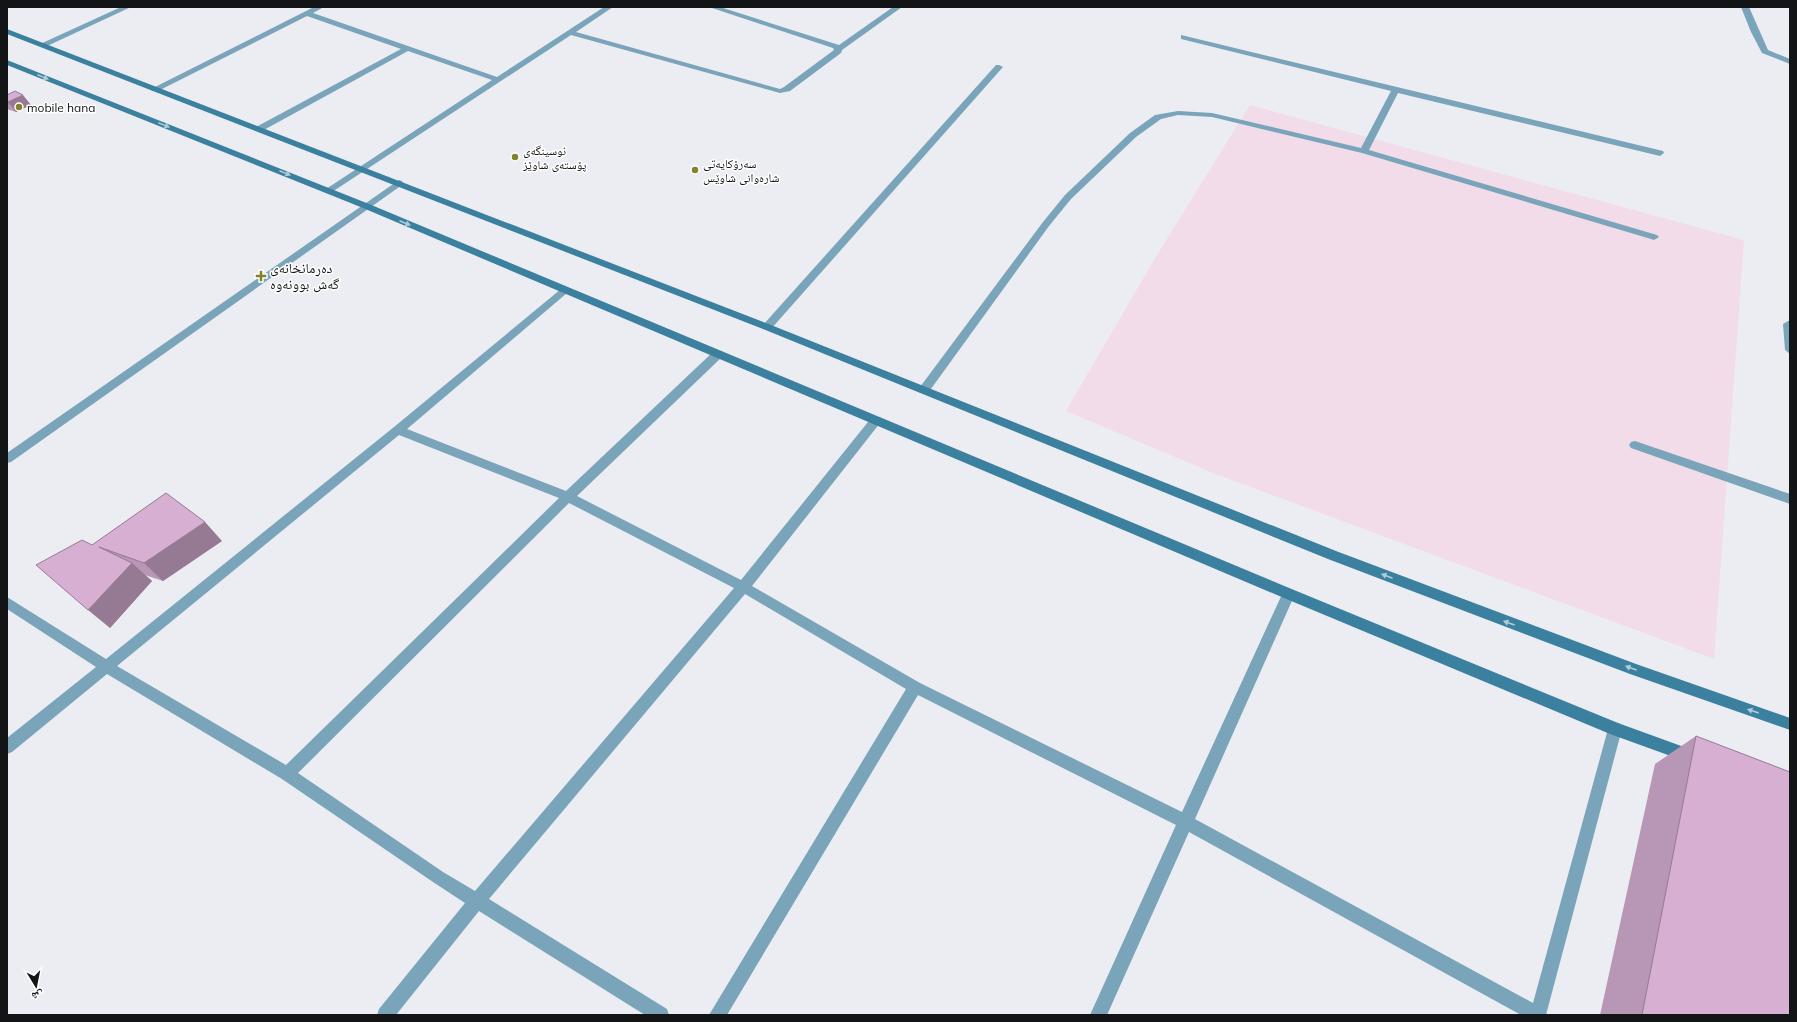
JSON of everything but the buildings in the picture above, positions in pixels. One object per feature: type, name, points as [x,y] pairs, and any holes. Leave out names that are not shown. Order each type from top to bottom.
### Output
[{"type":"street","points":[[42,45],[127,7]]},
{"type":"street","points":[[155,89],[320,7]]},
{"type":"street","points":[[329,191],[608,7]]},
{"type":"street","points":[[713,7],[802,34],[838,48]]},
{"type":"street","points":[[570,33],[780,91],[786,90],[838,51],[838,48],[898,7]]},
{"type":"street","points":[[1745,7],[1755,32],[1766,51],[1790,62]]},
{"type":"street","points":[[308,14],[499,80]]},
{"type":"street","points":[[7,31],[767,327],[1332,555],[1635,670],[1790,724]]},
{"type":"street","points":[[1184,37],[1396,90],[1660,152]]},
{"type":"street","points":[[259,129],[408,48]]},
{"type":"street","points":[[7,62],[366,206],[564,291],[1615,729],[1702,760]]},
{"type":"street","points":[[767,327],[999,67]]},
{"type":"street","points":[[1364,151],[1396,90]]},
{"type":"street","points":[[924,390],[1046,224],[1068,197],[1133,135],[1158,117],[1178,112],[1212,115],[1364,151],[1654,237]]},
{"type":"street","points":[[7,459],[399,183]]},
{"type":"street","points":[[7,747],[398,430],[564,291]]},
{"type":"street","points":[[1788,324],[1790,350]]},
{"type":"street","points":[[286,774],[568,497],[718,354]]},
{"type":"street","points":[[385,1015],[478,900],[743,587],[876,420]]},
{"type":"street","points":[[398,430],[568,497],[743,587],[915,687],[1186,822],[1538,1015],[1615,729]]},
{"type":"street","points":[[1635,445],[1790,499]]},
{"type":"street","points":[[1098,1015],[1289,594]]},
{"type":"street","points":[[7,602],[106,666],[286,774],[438,877],[478,900],[661,1015]]},
{"type":"street","points":[[717,1015],[915,687]]},
{"type":"shaded area","points":[[1250,105],[1744,240],[1714,659],[1213,473],[1066,411],[1157,255]]},
{"type":"place","name":"mobile hana","points":[[19,107]]},
{"type":"place","name":"نوسینگەی پۆستەی شاوێز","points":[[515,157]]},
{"type":"place","name":"سەرۆکایەتی شارەوانی شاوێس","points":[[695,170]]},
{"type":"place","name":"دەرمانخانەی گەش بوونەوە","points":[[261,276]]}]
